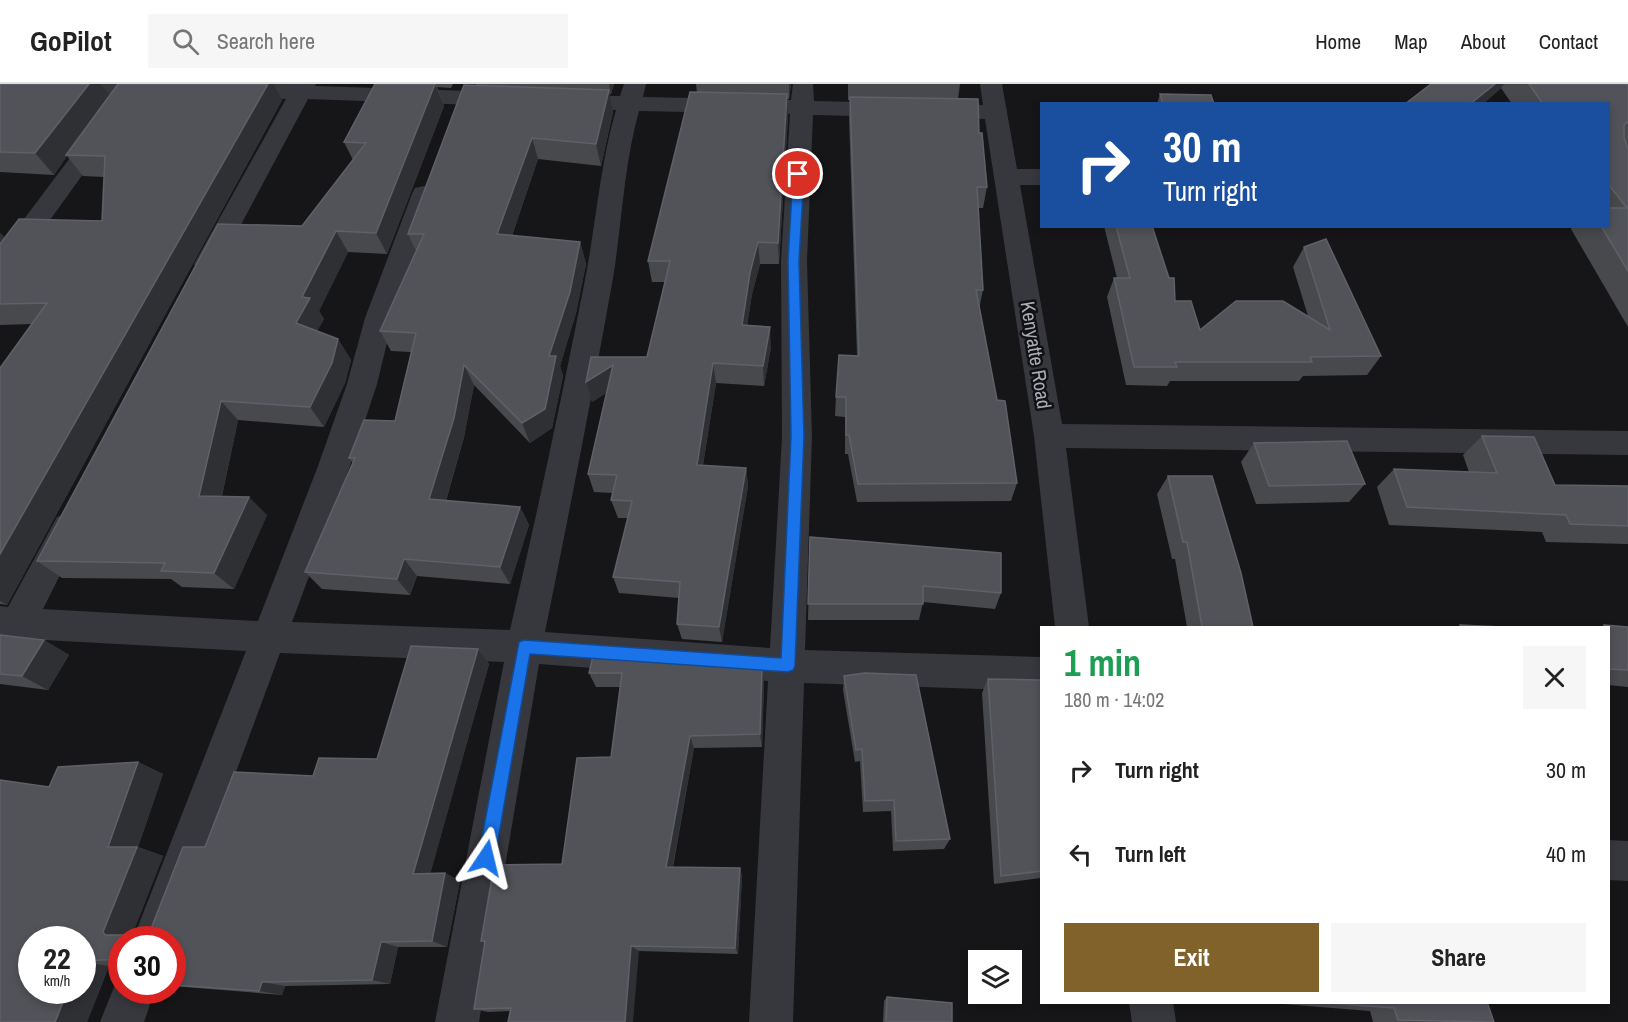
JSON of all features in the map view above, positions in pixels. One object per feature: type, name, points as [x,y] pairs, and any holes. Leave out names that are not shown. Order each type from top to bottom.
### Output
[{"type":"street","points":[[0,86],[132,86],[199,89],[303,87],[460,101],[521,100]]},
{"type":"street","points":[[0,270],[111,119],[132,86]]},
{"type":"street","points":[[196,283],[303,87]]},
{"type":"street","points":[[457,1022],[524,647],[569,442],[608,229],[622,129],[632,94]]},
{"type":"street","points":[[545,101],[632,94],[994,98]]},
{"type":"street","points":[[771,1022],[797,436],[794,261],[802,96]]},
{"type":"street","name":"Kenyatte Road","points":[[994,98],[1049,436],[1072,626]]},
{"type":"street","points":[[159,926],[334,466],[362,384],[379,318],[434,171]]},
{"type":"street","points":[[1008,177],[1040,177]]},
{"type":"street","points":[[1049,436],[1628,443]]},
{"type":"street","points":[[80,505],[6,631],[270,637],[524,647],[788,666],[1040,674]]},
{"type":"street","points":[[1610,860],[1628,861]]},
{"type":"street","points":[[122,1022],[129,1004]]},
{"type":"street","points":[[1151,1004],[1154,1022]]},
{"type":"building","points":[[0,84],[89,84],[35,153],[0,152]]},
{"type":"building","points":[[118,84],[268,84],[0,554],[0,368],[47,303],[0,304],[0,244],[19,219],[102,221],[105,156],[66,155]]},
{"type":"building","points":[[375,84],[435,84],[376,233],[336,231],[302,297],[310,298],[296,323],[338,339],[332,363],[310,407],[221,401],[199,496],[249,497],[214,573],[161,571],[165,563],[37,561],[218,224],[302,226],[366,143],[344,142]]},
{"type":"building","points":[[1431,84],[1495,84],[1472,102],[1408,102]]},
{"type":"building","points":[[1529,84],[1628,84],[1628,123],[1624,125],[1624,137],[1628,149],[1628,271],[1602,228],[1610,228],[1610,208],[1627,208],[1610,187],[1610,102],[1542,102]]},
{"type":"building","points":[[464,85],[609,90],[596,144],[532,138],[497,234],[580,242],[570,292],[549,356],[556,356],[545,409],[522,423],[464,365],[454,418],[429,499],[520,507],[500,567],[404,559],[397,579],[305,572],[355,458],[349,458],[364,420],[395,421],[416,333],[380,331],[424,234],[408,234]]},
{"type":"building","points":[[690,92],[787,94],[778,243],[758,242],[750,273],[742,325],[770,327],[763,366],[713,363],[697,465],[746,468],[719,627],[677,624],[680,582],[613,577],[632,501],[611,500],[617,475],[588,474],[613,365],[586,382],[591,357],[647,357],[670,261],[648,261]]},
{"type":"building","points":[[1160,94],[1211,95],[1213,102],[1162,102]]},
{"type":"building","points":[[850,97],[978,99],[979,133],[982,133],[987,187],[977,187],[983,290],[976,290],[997,400],[1005,401],[1017,483],[858,484],[849,435],[846,435],[846,397],[836,397],[839,355],[859,356]]},
{"type":"building","points":[[1117,228],[1153,228],[1169,278],[1174,278],[1175,301],[1191,301],[1200,330],[1236,301],[1283,301],[1330,330],[1304,247],[1326,239],[1381,356],[1310,357],[1312,362],[1175,362],[1177,367],[1134,367],[1114,278],[1130,278]]},
{"type":"building","points":[[1482,436],[1534,437],[1555,485],[1628,486],[1628,526],[1570,524],[1566,515],[1407,507],[1394,469],[1497,473]]},
{"type":"building","points":[[1347,441],[1365,484],[1269,486],[1254,443]]},
{"type":"building","points":[[1168,476],[1212,476],[1241,573],[1253,626],[1202,626],[1187,542],[1183,542]]},
{"type":"building","points":[[810,537],[1001,553],[1001,593],[923,586],[923,604],[808,604]]},
{"type":"building","points":[[1604,625],[1628,627],[1628,670],[1610,669],[1610,626]]},
{"type":"building","points":[[0,635],[44,640],[22,676],[0,674]]},
{"type":"building","points":[[411,646],[478,649],[413,874],[445,873],[432,941],[381,942],[372,980],[262,982],[259,991],[186,986],[186,926],[152,926],[183,847],[205,847],[234,772],[313,776],[319,758],[377,759]]},
{"type":"building","points":[[593,656],[762,669],[760,734],[690,736],[666,867],[740,868],[735,948],[631,946],[625,1022],[508,1022],[511,1008],[474,1009],[485,941],[481,941],[493,872],[497,872],[498,865],[562,864],[577,758],[611,757],[622,673],[589,673]]},
{"type":"building","points":[[865,673],[916,675],[950,839],[896,841],[894,800],[865,801],[862,749],[856,750],[844,676]]},
{"type":"building","points":[[988,679],[1040,680],[1040,871],[1001,876]]},
{"type":"building","points":[[138,762],[108,847],[137,847],[103,932],[108,935],[108,960],[96,960],[96,926],[18,926],[18,1004],[62,1004],[55,1022],[0,1022],[0,780],[49,787],[58,767]]},
{"type":"building","points":[[887,997],[952,1003],[952,1022],[886,1022]]},
{"type":"building","points":[[1341,1004],[1488,1004],[1494,1022],[1398,1020],[1394,1008]]},
{"type":"route","points":[[486,858],[524,647],[788,666],[797,436],[794,261],[798,174]]}]
